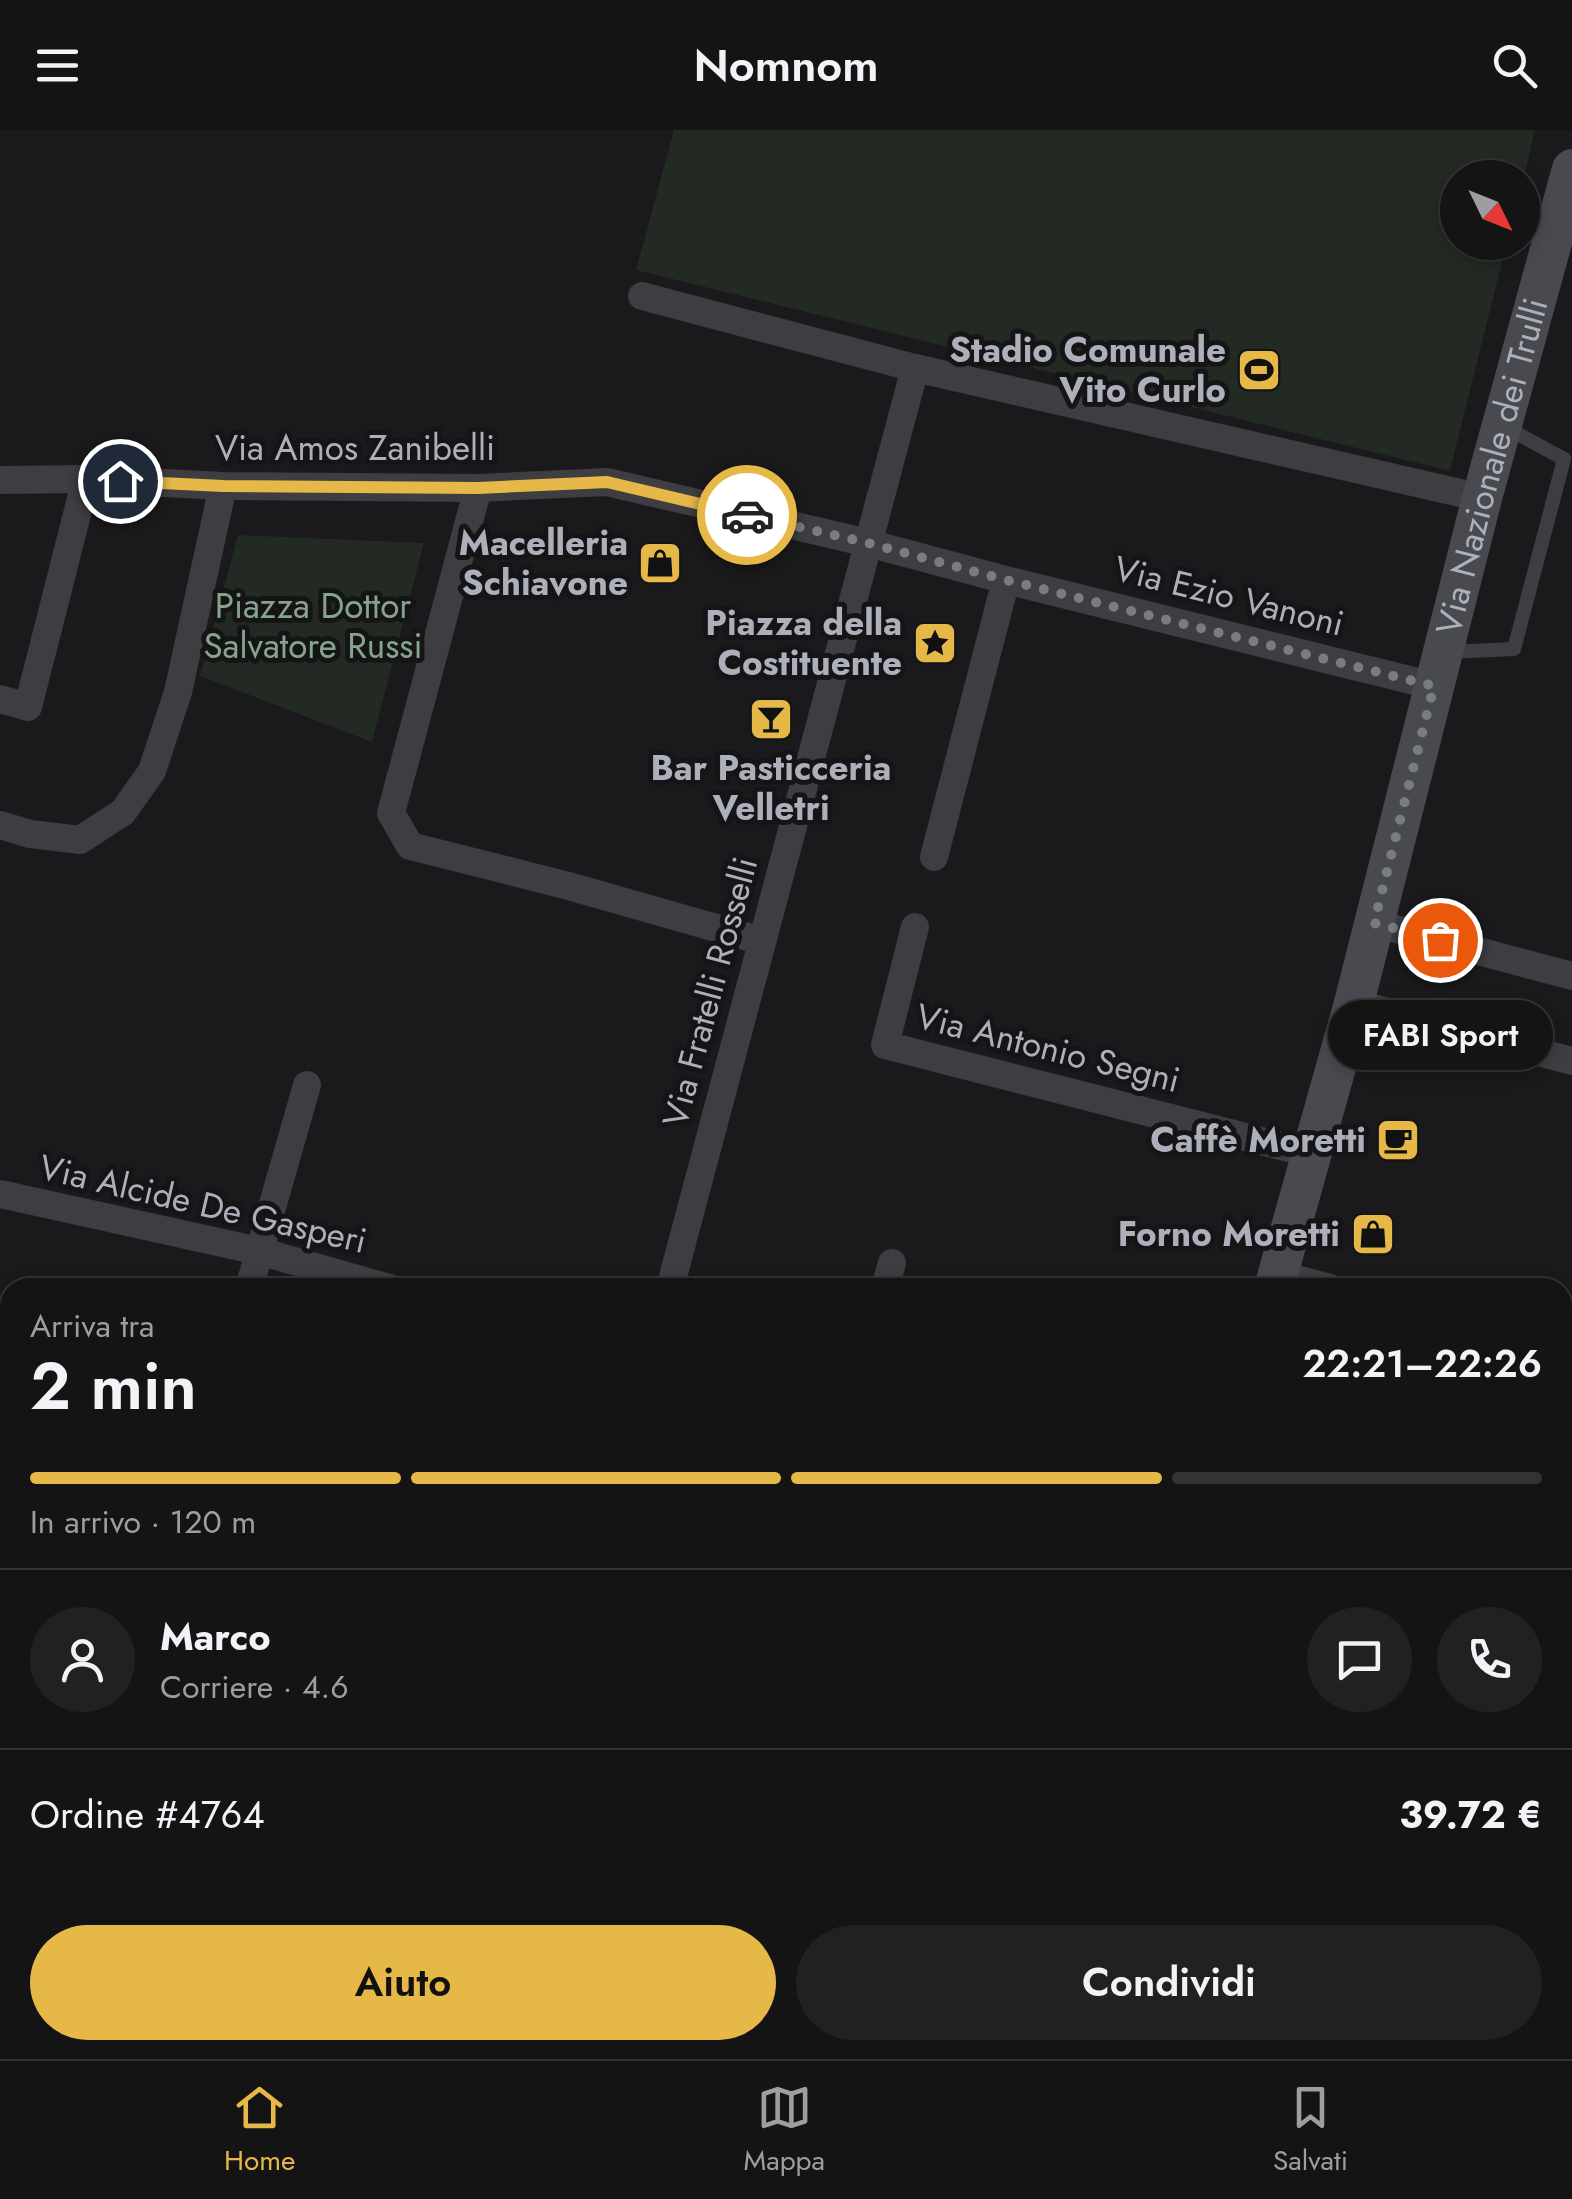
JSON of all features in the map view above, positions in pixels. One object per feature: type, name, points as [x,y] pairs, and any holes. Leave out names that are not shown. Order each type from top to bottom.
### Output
[{"type":"street","name":"Via Nazionale dei Trulli","points":[[1277,1278],[1354,1004],[1482,498],[1572,169]]},
{"type":"street","points":[[642,296],[915,368],[1482,498]]},
{"type":"street","name":"Via Fratelli Rosselli","points":[[673,1278],[915,368]]},
{"type":"street","points":[[0,699],[28,707],[86,479]]},
{"type":"street","name":"Via Amos Zanibelli","points":[[0,480],[478,488],[607,482],[868,543]]},
{"type":"street","points":[[0,825],[30,834],[80,840],[123,812],[152,771],[178,692],[223,486]]},
{"type":"street","points":[[478,488],[391,813],[410,846],[762,941]]},
{"type":"street","points":[[868,543],[1006,580],[934,857]]},
{"type":"street","name":"Via Ezio Vanoni","points":[[1006,580],[1438,669]]},
{"type":"street","points":[[1374,923],[1572,976]]},
{"type":"street","name":"Via Antonio Segni","points":[[915,927],[885,1045],[1312,1154]]},
{"type":"street","points":[[1354,1004],[1572,1061]]},
{"type":"street","points":[[252,1278],[307,1084]]},
{"type":"street","name":"Via Alcide De Gasperi","points":[[0,1194],[259,1251],[354,1278]]},
{"type":"lane","points":[[1438,669],[1514,650],[1560,478],[1564,459],[1502,425]]},
{"type":"green space","name":"Stadio Comunale Vito Curlo","points":[[674,130],[1535,130],[1528,160],[1440,160],[1440,260],[1503,260],[1450,471],[636,270]]},
{"type":"green space","name":"Piazza Dottor Salvatore Russi","points":[[238,535],[424,543],[372,742],[200,676]]},
{"type":"way so far","points":[[747,515],[1434,686],[1374,923],[1440,940]]},
{"type":"place","name":"Stadio Comunale Vito Curlo","points":[[1259,370]]},
{"type":"place","name":"Macelleria Schiavone","points":[[660,563]]},
{"type":"place","name":"Piazza della Costituente","points":[[935,643]]},
{"type":"place","name":"Bar Pasticceria Velletri","points":[[771,719]]},
{"type":"place","name":"FABI Sport","points":[[1440,940]]},
{"type":"place","name":"Caffè Moretti","points":[[1398,1140]]},
{"type":"place","name":"Forno Moretti","points":[[1373,1234]]},
{"type":"route","points":[[120,481],[478,488],[607,482],[747,515]]}]
